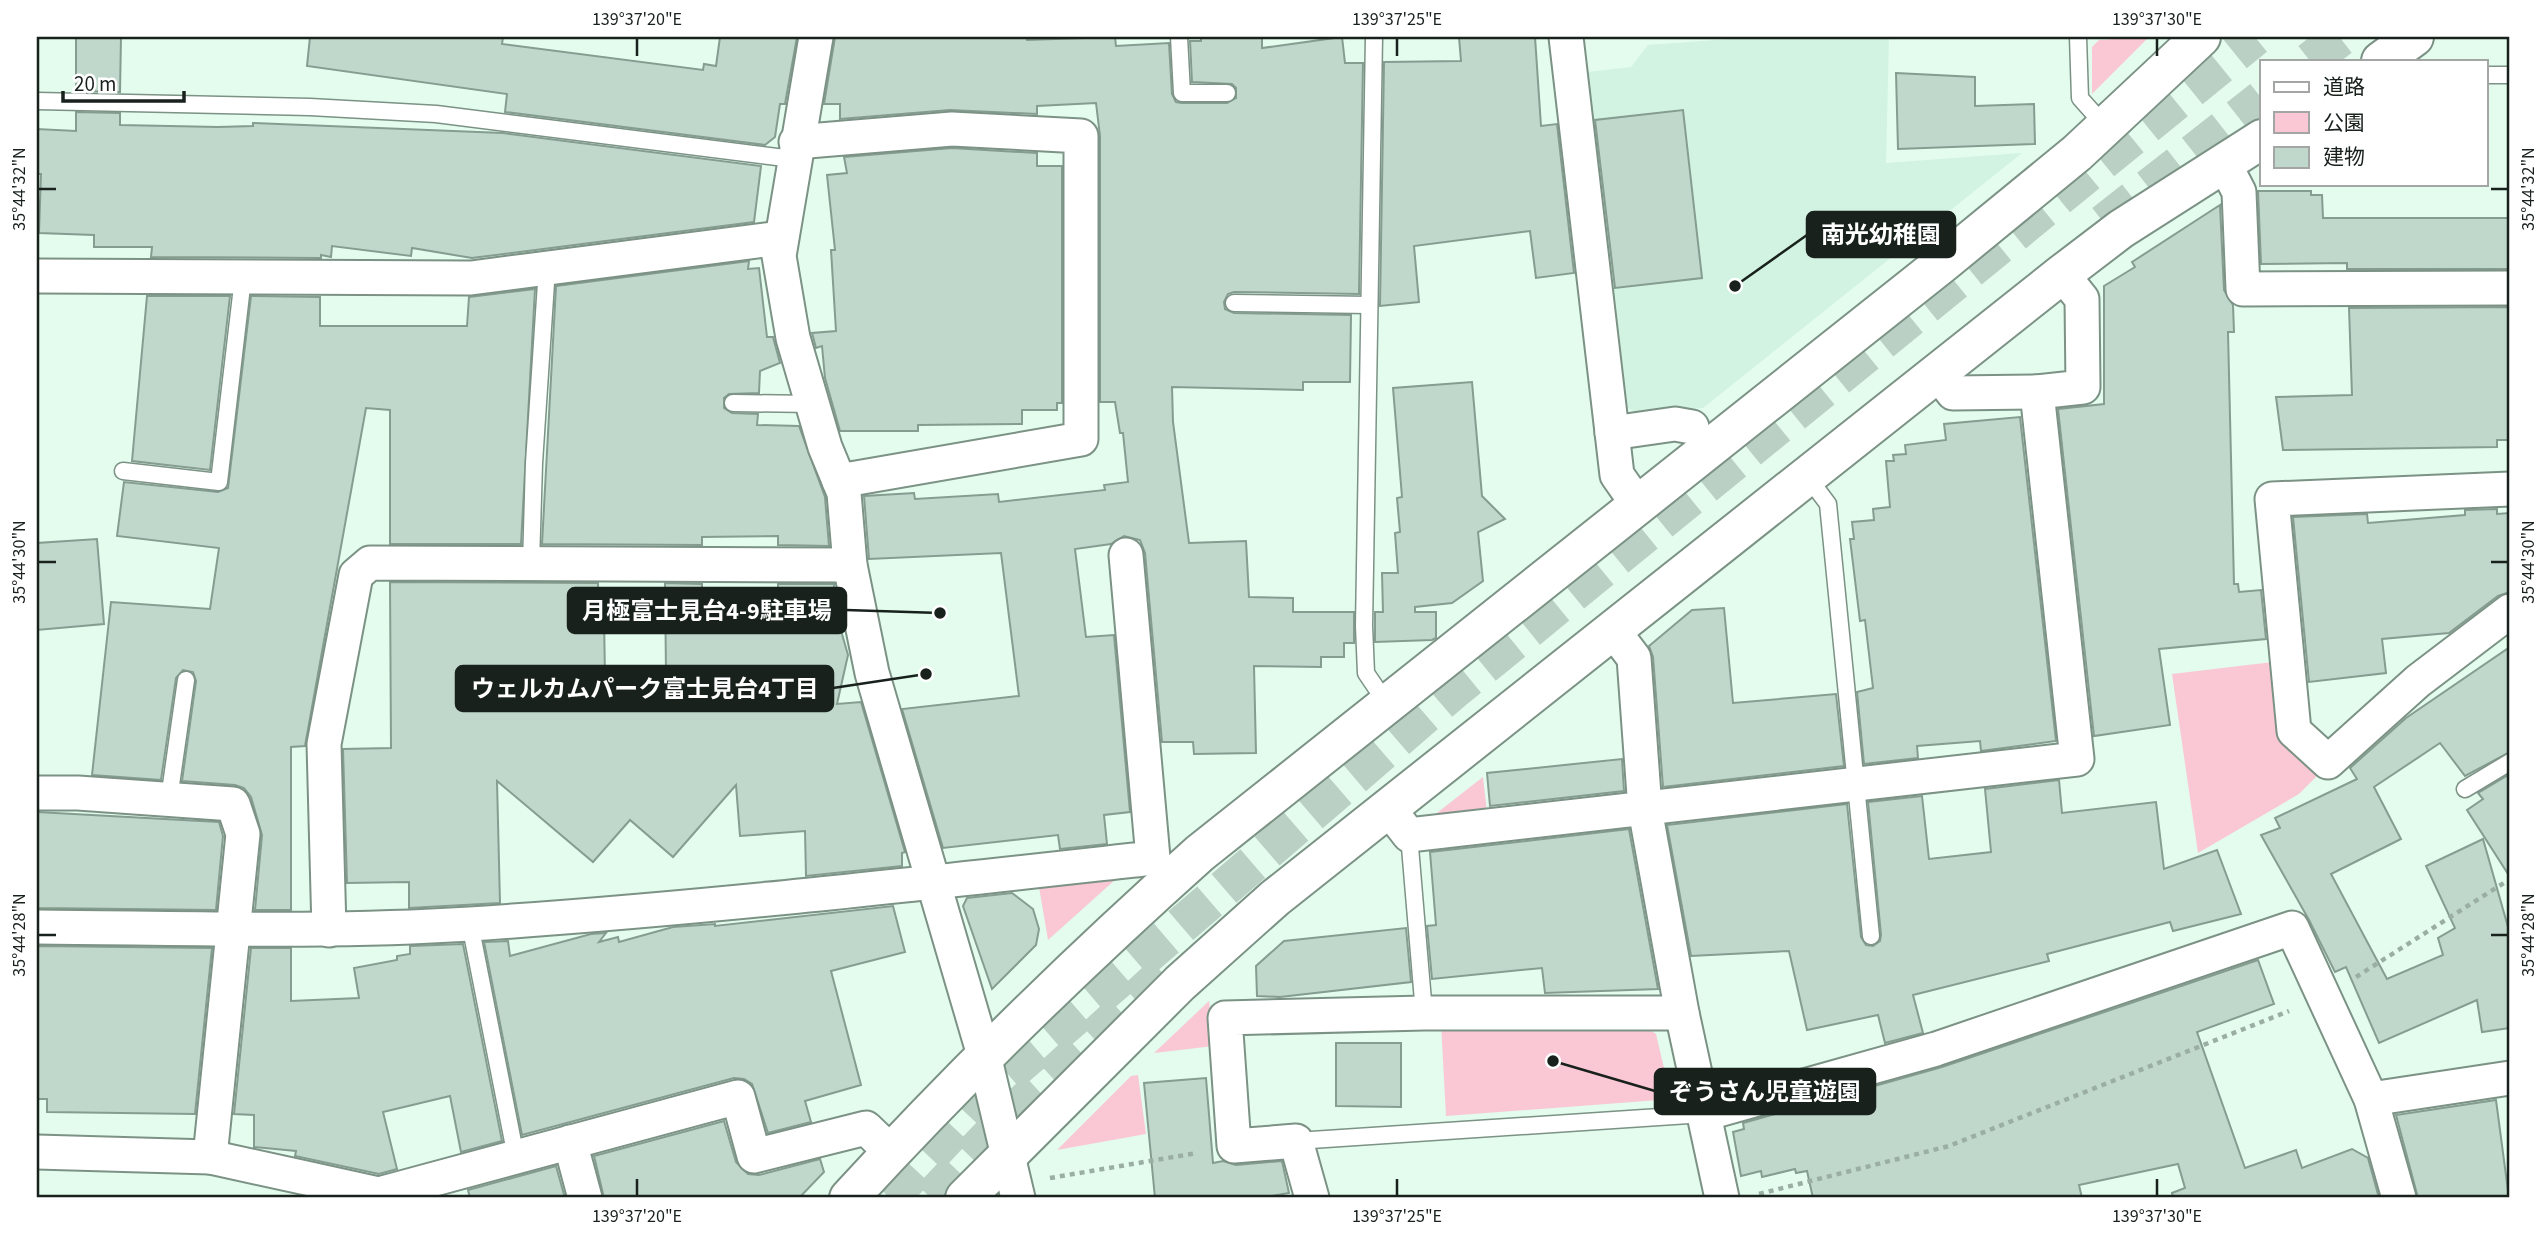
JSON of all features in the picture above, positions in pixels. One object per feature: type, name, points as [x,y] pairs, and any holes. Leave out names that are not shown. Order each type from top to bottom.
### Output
[{"type":"main road","points":[[2382,60],[2414,37]]},
{"type":"main road","points":[[849,1198],[984,1055],[1090,951],[1162,868],[1387,704],[1944,262],[2106,127],[2186,42]]},
{"type":"main road","points":[[965,1198],[1013,1179],[1180,983],[1275,898],[1398,822],[1612,629],[2120,229],[2260,140]]},
{"type":"street","points":[[816,37],[779,256],[793,338],[844,493],[850,565],[872,673],[984,1055],[1013,1179]]},
{"type":"street","points":[[1566,37],[1617,475],[1638,505]]},
{"type":"street","points":[[795,150],[952,129],[1081,136],[1081,439],[839,481]]},
{"type":"street","points":[[2224,163],[2239,192],[2242,289],[2510,288]]},
{"type":"street","points":[[37,276],[471,278],[781,238]]},
{"type":"street","points":[[1937,372],[1953,393],[2037,392],[2083,387],[2082,299],[2062,274]]},
{"type":"street","points":[[1398,822],[1645,809],[2077,759],[2037,392]]},
{"type":"street","points":[[1612,433],[1675,425],[1692,427]]},
{"type":"street","points":[[2510,489],[2272,499],[2294,731],[2328,762],[2418,681],[2510,611]]},
{"type":"street","points":[[37,927],[329,930],[470,924],[933,882],[1162,868],[1126,555]]},
{"type":"street","points":[[329,930],[324,744],[356,575],[370,563],[850,565]]},
{"type":"street","points":[[1612,629],[1634,658],[1645,809],[1682,1013],[1722,1198]]},
{"type":"street","points":[[37,793],[233,804],[243,834],[210,1157]]},
{"type":"street","points":[[1704,1114],[1936,1049],[2292,928],[2371,1099],[2399,1198]]},
{"type":"street","points":[[1312,1198],[1296,1141],[1234,1146],[1225,1018],[1424,1013],[1682,1013]]},
{"type":"street","points":[[2371,1099],[2510,1078]]},
{"type":"street","points":[[37,1152],[210,1157],[379,1196],[738,1097],[754,1156],[866,1128],[891,1152]]},
{"type":"street","points":[[570,1142],[585,1198]]},
{"type":"lane","points":[[1179,37],[1182,93],[1227,93]]},
{"type":"lane","points":[[1374,37],[1365,662],[1366,673],[1387,704]]},
{"type":"lane","points":[[2078,37],[2080,98],[2106,127]]},
{"type":"lane","points":[[2488,75],[2510,75]]},
{"type":"lane","points":[[37,101],[310,107],[436,114],[795,150]]},
{"type":"lane","points":[[531,564],[534,463],[547,268]]},
{"type":"lane","points":[[123,471],[219,481],[243,278]]},
{"type":"lane","points":[[1234,303],[1370,305]]},
{"type":"lane","points":[[733,403],[813,404]]},
{"type":"lane","points":[[1807,476],[1828,504],[1871,936]]},
{"type":"lane","points":[[169,799],[186,680]]},
{"type":"lane","points":[[2465,789],[2510,761]]},
{"type":"lane","points":[[1398,822],[1424,1013]]},
{"type":"lane","points":[[470,924],[516,1157]]},
{"type":"lane","points":[[1296,1141],[1704,1114]]},
{"type":"path","points":[[1755,1195],[1949,1146],[2323,996],[2510,879]]},
{"type":"path","points":[[1013,1179],[1234,1146]]},
{"type":"shaded area","points":[[1758,37],[1889,37],[1886,163],[2022,153],[1703,408],[1637,413],[1627,408],[1588,72],[1631,67],[1648,45]]},
{"type":"green space","points":[[2149,37],[2092,94],[2092,47],[2099,40]]},
{"type":"green space","points":[[2273,662],[2322,771],[2299,794],[2198,853],[2172,674]]},
{"type":"green space","points":[[1483,777],[1487,812],[1433,816]]},
{"type":"green space","points":[[1126,870],[1048,940],[1038,881]]},
{"type":"green space","points":[[1209,1001],[1214,1046],[1154,1053]]},
{"type":"green space","points":[[1638,1022],[1656,1034],[1669,1089],[1659,1100],[1446,1116],[1441,1023]]},
{"type":"green space","points":[[1138,1075],[1146,1134],[1057,1150],[1131,1076]]},
{"type":"building","points":[[76,37],[121,37],[120,92],[76,91]]},
{"type":"building","points":[[310,37],[503,37],[502,44],[703,70],[704,64],[716,66],[720,37],[797,37],[785,104],[780,104],[775,137],[765,145],[505,112],[507,94],[307,66]]},
{"type":"building","points":[[835,37],[1026,37],[1027,40],[1115,37],[1116,46],[1169,43],[1172,94],[1176,102],[1182,103],[1227,103],[1236,98],[1236,88],[1232,84],[1192,82],[1190,41],[1201,41],[1201,37],[1262,37],[1262,48],[1342,37],[1345,63],[1363,63],[1359,294],[1234,292],[1228,294],[1224,302],[1225,309],[1234,313],[1351,315],[1350,382],[1303,382],[1303,390],[1172,387],[1173,422],[1189,543],[1246,541],[1249,597],[1293,598],[1293,612],[1354,612],[1354,643],[1344,643],[1344,657],[1321,657],[1321,667],[1254,666],[1256,753],[1194,754],[1193,742],[1162,742],[1145,553],[1140,540],[1124,536],[1111,544],[1075,549],[1086,637],[1114,635],[1130,812],[1104,815],[1107,844],[1060,849],[1058,835],[943,848],[902,709],[1019,696],[1001,553],[869,559],[864,496],[914,493],[915,499],[998,494],[999,502],[1105,490],[1104,485],[1128,482],[1123,433],[1120,433],[1115,402],[1100,402],[1100,136],[1096,103],[1037,106],[1037,114],[950,110],[840,119],[840,104],[824,104]]},
{"type":"building","points":[[1459,37],[1535,37],[1541,126],[1557,124],[1574,273],[1536,278],[1530,231],[1414,246],[1419,302],[1380,306],[1384,62],[1461,61]]},
{"type":"building","points":[[1896,73],[1975,77],[1975,106],[2034,104],[2035,144],[1898,149]]},
{"type":"building","points":[[1683,110],[1702,278],[1615,288],[1595,120]]},
{"type":"building","points":[[76,112],[120,113],[120,125],[218,127],[253,126],[253,123],[503,133],[761,166],[754,222],[472,258],[412,248],[411,256],[332,246],[331,257],[321,255],[321,258],[151,257],[152,247],[94,247],[94,235],[39,233],[41,174],[37,174],[37,129],[76,131]]},
{"type":"building","points":[[952,148],[1037,153],[1037,166],[1062,166],[1062,403],[1057,403],[1057,410],[1022,410],[1022,424],[918,425],[918,431],[840,431],[825,378],[822,346],[816,348],[812,333],[836,331],[831,250],[835,250],[827,175],[847,173],[844,157]]},
{"type":"building","points":[[2258,191],[2311,191],[2311,195],[2322,195],[2323,218],[2510,218],[2510,269],[2347,269],[2347,263],[2261,264]]},
{"type":"building","points":[[2220,205],[2224,290],[2233,305],[2234,332],[2228,332],[2234,584],[2238,584],[2239,592],[2261,590],[2266,639],[2159,649],[2170,725],[2094,736],[2058,409],[2104,404],[2104,286],[2135,267],[2132,262]]},
{"type":"building","points":[[749,261],[748,269],[759,268],[767,337],[773,337],[780,363],[760,371],[759,393],[729,394],[724,398],[724,408],[732,413],[758,414],[757,425],[799,426],[825,497],[829,546],[778,545],[778,536],[702,537],[702,545],[542,544],[556,286]]},
{"type":"building","points":[[535,289],[521,544],[390,544],[390,410],[366,408],[305,746],[291,747],[291,910],[255,910],[262,835],[251,797],[244,788],[235,785],[182,781],[196,681],[193,672],[183,670],[176,678],[161,780],[92,775],[111,602],[210,609],[219,548],[117,536],[124,482],[218,492],[228,488],[251,296],[320,297],[320,326],[467,326],[469,297]]},
{"type":"building","points":[[147,296],[230,296],[210,470],[132,461]]},
{"type":"building","points":[[2510,307],[2510,440],[2497,440],[2497,447],[2283,450],[2276,397],[2352,395],[2349,308]]},
{"type":"building","points":[[1472,382],[1482,496],[1505,519],[1478,532],[1483,581],[1452,603],[1415,607],[1415,612],[1436,612],[1436,638],[1375,642],[1375,612],[1383,612],[1382,573],[1398,573],[1395,533],[1400,532],[1397,498],[1402,497],[1393,388]]},
{"type":"building","points":[[2020,417],[2056,741],[1981,751],[1980,741],[1917,746],[1918,758],[1864,764],[1857,692],[1873,688],[1865,620],[1860,621],[1850,539],[1854,539],[1852,522],[1874,520],[1873,509],[1890,507],[1886,461],[1894,461],[1893,455],[1906,454],[1905,445],[1946,440],[1944,424]]},
{"type":"building","points":[[2497,509],[2497,514],[2510,513],[2510,592],[2498,596],[2449,633],[2382,639],[2386,673],[2309,682],[2293,517],[2367,514],[2368,523],[2465,515],[2465,510]]},
{"type":"building","points":[[97,539],[104,624],[37,630],[37,543]]},
{"type":"building","points":[[390,582],[598,583],[599,618],[604,618],[605,678],[666,673],[665,583],[702,584],[702,604],[778,604],[778,584],[834,584],[834,606],[848,655],[837,704],[861,702],[905,852],[902,853],[902,866],[806,876],[805,831],[740,836],[736,785],[673,857],[630,820],[593,862],[497,781],[500,903],[409,908],[409,882],[347,883],[343,749],[391,748]]},
{"type":"building","points":[[1724,608],[1733,703],[1836,694],[1844,766],[1663,787],[1653,657],[1649,646],[1692,610]]},
{"type":"building","points":[[2510,647],[2510,752],[2465,776],[2440,743],[2374,787],[2401,839],[2331,874],[2387,979],[2443,955],[2438,938],[2455,928],[2426,866],[2483,839],[2510,934],[2510,1028],[2482,1032],[2477,1000],[2379,1043],[2346,967],[2335,972],[2261,835],[2280,828],[2275,818],[2357,779],[2350,768],[2406,718]]},
{"type":"building","points":[[1622,759],[1624,791],[1490,806],[1487,773]]},
{"type":"building","points":[[2510,774],[2510,877],[2467,810],[2483,799],[2478,793]]},
{"type":"building","points":[[2059,780],[2062,813],[2156,802],[2164,869],[2217,850],[2241,914],[2173,931],[2170,922],[2047,954],[2049,961],[1913,995],[1923,1033],[1885,1043],[1878,1015],[1807,1030],[1789,951],[1691,956],[1667,825],[1847,804],[1861,937],[1866,945],[1873,946],[1880,941],[1881,935],[1868,802],[1922,796],[1929,859],[1991,852],[1985,789]]},
{"type":"building","points":[[37,812],[219,822],[223,836],[216,910],[37,908]]},
{"type":"building","points":[[1629,829],[1658,989],[1545,993],[1542,968],[1432,979],[1427,926],[1436,925],[1430,852]]},
{"type":"building","points":[[1012,893],[1033,909],[1039,929],[1036,945],[992,989],[963,906],[967,898]]},
{"type":"building","points":[[893,906],[905,952],[831,971],[861,1085],[805,1101],[811,1122],[768,1133],[752,1084],[744,1079],[734,1078],[522,1135],[484,942],[508,941],[510,956],[591,934],[606,933],[599,942],[618,937],[619,942],[673,927],[715,926]]},
{"type":"building","points":[[1406,928],[1411,982],[1280,997],[1257,996],[1256,966],[1284,941]]},
{"type":"building","points":[[463,944],[502,1141],[461,1152],[450,1096],[383,1112],[397,1169],[379,1174],[295,1156],[296,1151],[254,1147],[254,1115],[234,1114],[251,948],[291,948],[291,1001],[359,998],[354,968],[397,960],[397,956],[410,954],[410,946]]},
{"type":"building","points":[[37,946],[212,948],[195,1114],[47,1112],[47,1099],[37,1099]]},
{"type":"building","points":[[2258,960],[2274,1004],[2197,1032],[2245,1168],[2296,1150],[2302,1168],[2352,1149],[2368,1158],[2379,1198],[2173,1198],[2172,1193],[2185,1188],[2178,1164],[2079,1185],[2082,1198],[1813,1198],[1807,1171],[1796,1173],[1795,1169],[1762,1177],[1761,1171],[1741,1176],[1733,1132],[1744,1129],[1743,1123],[1942,1067]]},
{"type":"building","points":[[1336,1043],[1401,1043],[1401,1107],[1336,1106]]},
{"type":"building","points":[[1206,1078],[1213,1163],[1223,1161],[1236,1165],[1282,1161],[1289,1193],[1260,1198],[1155,1198],[1144,1083]]},
{"type":"building","points":[[2496,1100],[2509,1198],[2418,1198],[2396,1115]]},
{"type":"building","points":[[724,1121],[736,1162],[748,1174],[759,1175],[820,1159],[824,1172],[799,1198],[604,1198],[594,1156]]},
{"type":"building","points":[[556,1166],[565,1198],[470,1198],[468,1190]]},
{"type":"tunnel","points":[[890,1198],[997,1084],[1453,691],[2255,37]]},
{"type":"tunnel","points":[[2311,60],[2341,37]]},
{"type":"tunnel","points":[[2104,223],[2260,101]]},
{"type":"tunnel","points":[[931,1198],[1008,1117],[1170,968]]},
{"type":"place","name":"南光幼稚園","points":[[1735,286]]},
{"type":"place","name":"月極富士見台4-9駐車場","points":[[940,613]]},
{"type":"place","name":"ウェルカムパーク富士見台4丁目","points":[[926,674]]},
{"type":"place","name":"ぞうさん児童遊園","points":[[1553,1061]]}]
